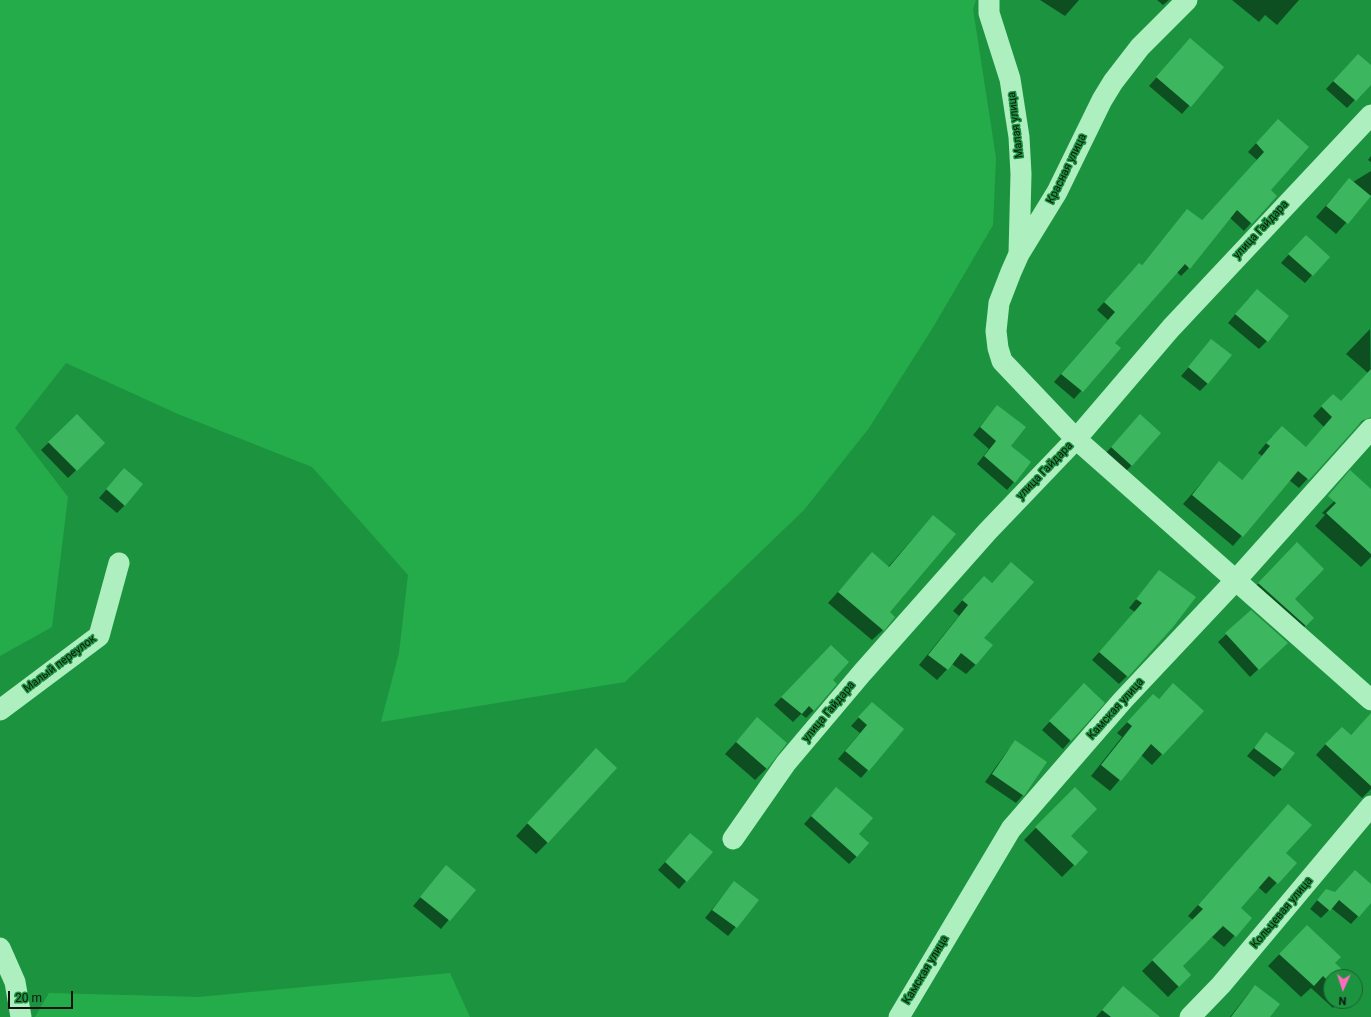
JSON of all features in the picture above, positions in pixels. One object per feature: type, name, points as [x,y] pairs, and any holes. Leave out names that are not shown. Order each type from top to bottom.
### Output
[{"type":"street","name":"Малая улица","points":[[989,0],[989,13],[1010,79],[1019,137],[1019,254]]},
{"type":"street","name":"Красная улица","points":[[1076,439],[1002,360],[996,331],[999,303],[1019,254],[1057,192],[1090,121],[1113,82],[1140,47],[1187,0]]},
{"type":"street","name":"улица Гайдара","points":[[733,839],[786,763],[862,673],[987,532],[1076,439],[1171,328],[1371,115]]},
{"type":"street","name":"Камская улица","points":[[899,1017],[1011,829],[1123,700],[1236,580],[1371,429]]},
{"type":"street","points":[[1076,439],[1371,700]]},
{"type":"street","name":"Малый переулок","points":[[0,710],[98,636],[119,563]]},
{"type":"street","name":"Кольцевая улица","points":[[1190,1017],[1221,985],[1371,806]]},
{"type":"street","points":[[0,948],[15,982],[21,1017]]},
{"type":"green space","points":[[0,0],[976,0],[973,9],[996,158],[993,225],[932,329],[869,428],[804,510],[625,682],[381,722],[399,653],[408,575],[312,467],[178,414],[66,363],[15,428],[68,497],[52,627],[0,656]]},
{"type":"green space","points":[[450,973],[470,1017],[35,1017],[49,993],[199,997]]},
{"type":"building","points":[[1190,38],[1224,67],[1191,107],[1156,77]]},
{"type":"building","points":[[1358,54],[1371,65],[1371,85],[1356,101],[1333,81]]},
{"type":"building","points":[[1278,119],[1309,147],[1271,190],[1277,196],[1252,224],[1237,210],[1190,269],[1185,264],[1115,343],[1121,348],[1083,392],[1061,374],[1115,312],[1104,302],[1139,263],[1142,265],[1187,209],[1202,220],[1264,152],[1256,143]]},
{"type":"building","points":[[1349,178],[1371,196],[1348,224],[1326,206]]},
{"type":"building","points":[[1306,235],[1330,257],[1313,276],[1288,254]]},
{"type":"building","points":[[1257,289],[1289,316],[1268,342],[1235,314]]},
{"type":"building","points":[[1211,339],[1232,355],[1208,384],[1188,367]]},
{"type":"building","points":[[1371,369],[1371,417],[1362,421],[1309,480],[1298,471],[1243,537],[1192,495],[1219,461],[1242,480],[1270,446],[1266,443],[1282,426],[1306,447],[1332,417],[1321,406],[1333,394],[1341,401]]},
{"type":"building","points":[[997,405],[1026,427],[1011,446],[1031,462],[1015,483],[984,456],[996,441],[980,427]]},
{"type":"building","points":[[77,414],[105,443],[77,471],[48,442]]},
{"type":"building","points":[[1140,414],[1161,433],[1132,466],[1111,447]]},
{"type":"building","points":[[124,468],[143,484],[125,506],[106,489]]},
{"type":"building","points":[[1350,470],[1371,489],[1371,554],[1326,513],[1336,503],[1328,496]]},
{"type":"building","points":[[933,515],[956,534],[890,612],[895,617],[884,631],[838,592],[872,552],[889,567]]},
{"type":"building","points":[[1297,542],[1324,569],[1295,599],[1314,618],[1306,626],[1258,583]]},
{"type":"building","points":[[1011,562],[1034,582],[984,638],[993,645],[976,665],[961,653],[948,670],[928,655],[968,605],[962,600],[984,576],[992,583]]},
{"type":"building","points":[[1159,570],[1196,597],[1173,627],[1128,677],[1099,652],[1142,603],[1136,599]]},
{"type":"building","points":[[1251,610],[1288,643],[1259,670],[1225,633]]},
{"type":"building","points":[[831,645],[849,662],[833,680],[837,684],[814,711],[809,706],[802,714],[781,697]]},
{"type":"building","points":[[1084,683],[1105,703],[1071,741],[1049,721]]},
{"type":"building","points":[[1173,683],[1204,711],[1163,755],[1151,744],[1121,781],[1101,765],[1132,726],[1127,722],[1153,694],[1159,699]]},
{"type":"building","points":[[872,702],[904,729],[869,771],[845,751],[867,725],[858,717]]},
{"type":"building","points":[[1371,713],[1371,786],[1325,744],[1342,727],[1351,735]]},
{"type":"building","points":[[757,717],[787,743],[767,769],[736,742]]},
{"type":"building","points":[[1266,732],[1295,753],[1282,769],[1254,748]]},
{"type":"building","points":[[1015,740],[1047,762],[1024,796],[992,774]]},
{"type":"building","points":[[596,748],[617,768],[548,843],[527,823]]},
{"type":"building","points":[[836,787],[873,818],[859,834],[869,843],[857,857],[811,816]]},
{"type":"building","points":[[1075,787],[1097,809],[1071,836],[1088,852],[1075,866],[1035,827]]},
{"type":"building","points":[[1288,804],[1312,825],[1286,853],[1297,863],[1278,884],[1269,876],[1241,908],[1252,918],[1236,937],[1223,926],[1183,966],[1191,975],[1179,987],[1152,960],[1203,909],[1198,905]]},
{"type":"building","points":[[690,833],[713,852],[687,882],[665,862]]},
{"type":"building","points":[[446,865],[476,890],[450,921],[420,897]]},
{"type":"building","points":[[1355,870],[1371,884],[1371,903],[1359,917],[1339,900],[1330,911],[1317,900],[1326,889],[1335,892]]},
{"type":"building","points":[[734,881],[759,900],[737,928],[712,910]]},
{"type":"building","points":[[1307,925],[1341,957],[1335,963],[1341,969],[1323,969],[1323,976],[1314,986],[1279,954]]},
{"type":"building","points":[[1255,985],[1280,1004],[1270,1017],[1231,1017]]},
{"type":"building","points":[[1123,986],[1160,1017],[1111,1017],[1102,1010]]}]
